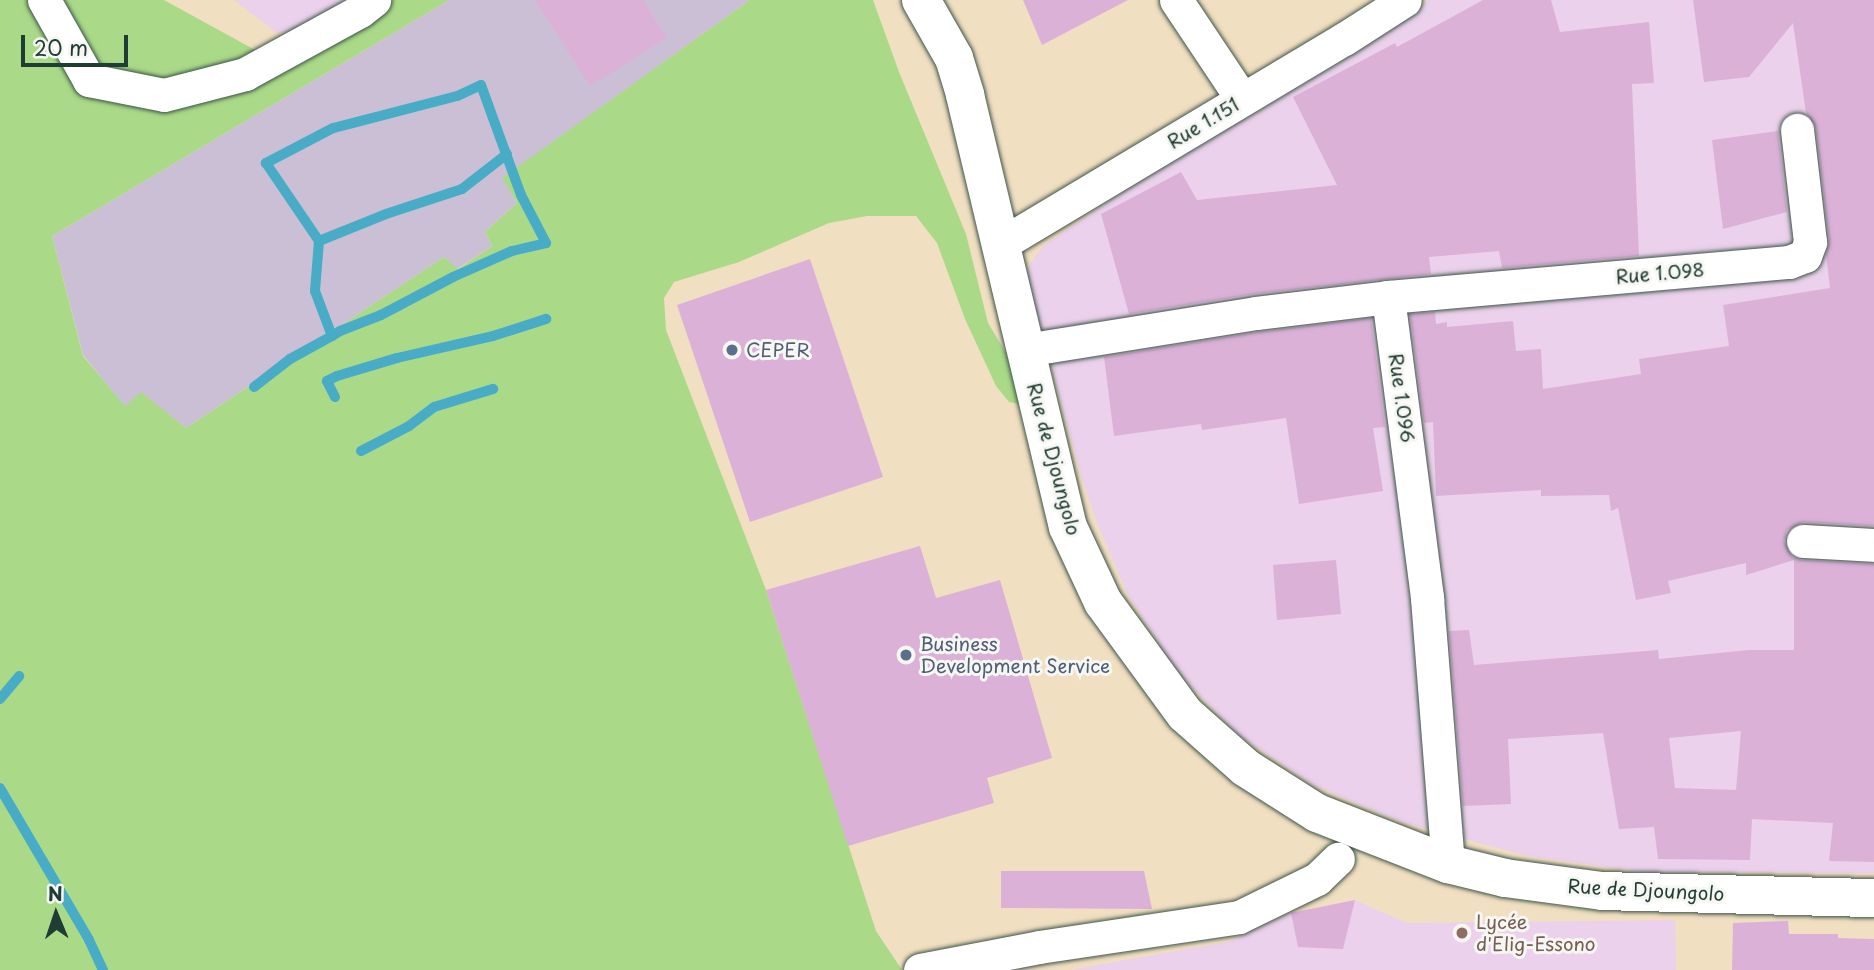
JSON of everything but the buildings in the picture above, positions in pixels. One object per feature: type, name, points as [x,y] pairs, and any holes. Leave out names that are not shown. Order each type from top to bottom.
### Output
[{"type":"street","points":[[44,0],[89,80],[164,95],[245,74],[360,11],[374,0]]},
{"type":"street","name":"Rue de Djoungolo","points":[[921,0],[954,58],[1069,527],[1103,602],[1185,713],[1246,768],[1317,813],[1448,864],[1505,878],[1602,891],[1874,898]]},
{"type":"street","points":[[1176,0],[1242,99]]},
{"type":"street","name":"Rue 1.151","points":[[1001,244],[1405,0]]},
{"type":"street","name":"Rue 1.098","points":[[1388,297],[1789,262],[1805,256],[1810,242],[1797,130]]},
{"type":"street","points":[[1025,350],[1256,313],[1388,297]]},
{"type":"street","name":"Rue 1.096","points":[[1388,297],[1427,598],[1448,864]]},
{"type":"street","points":[[1803,541],[1874,545]]},
{"type":"street","points":[[920,970],[1039,947],[1239,917],[1317,879],[1338,859]]},
{"type":"shaded area","points":[[234,0],[352,0],[327,27],[277,33]]},
{"type":"shaded area","points":[[449,0],[750,0],[503,178],[517,203],[485,232],[492,246],[457,269],[444,257],[186,428],[141,393],[125,407],[83,355],[52,236]]},
{"type":"shaded area","points":[[1429,0],[1874,0],[1874,873],[1642,872],[1527,856],[1399,821],[1313,785],[1238,735],[1176,671],[1128,595],[1097,523],[1082,479],[1025,271],[1044,245],[1186,150]]},
{"type":"shaded area","name":"Lycée d'Elig-Essono","points":[[1355,900],[1407,923],[1675,920],[1676,970],[1068,970],[1228,942],[1291,913]]},
{"type":"green space","points":[[0,0],[164,0],[275,61],[321,53],[393,0],[449,0],[52,236],[83,356],[125,406],[141,392],[186,428],[444,257],[458,269],[492,246],[485,232],[517,203],[502,178],[750,0],[873,0],[899,72],[966,234],[988,323],[1028,389],[1019,404],[1009,402],[996,386],[965,319],[937,243],[916,216],[867,216],[829,223],[739,262],[674,282],[664,298],[666,330],[766,590],[876,931],[902,970],[0,970]]},
{"type":"waterway","points":[[254,387],[290,359],[332,336],[340,331],[381,315],[453,277],[512,251],[546,243],[521,195],[481,85],[457,96],[333,128],[266,163],[319,241],[315,291],[332,336]]},
{"type":"waterway","points":[[319,241],[386,214],[462,189],[507,154]]},
{"type":"waterway","points":[[335,397],[327,381],[337,376],[397,358],[493,336],[546,319]]},
{"type":"waterway","points":[[361,451],[409,426],[434,407],[493,389]]},
{"type":"waterway","points":[[0,699],[19,676]]},
{"type":"waterway","points":[[0,788],[89,940],[103,970]]},
{"type":"place","name":"CEPER","points":[[732,350]]},
{"type":"place","name":"Business Development Service","points":[[906,655]]},
{"type":"place","name":"Lycée d'Elig-Essono","points":[[1462,933]]}]
